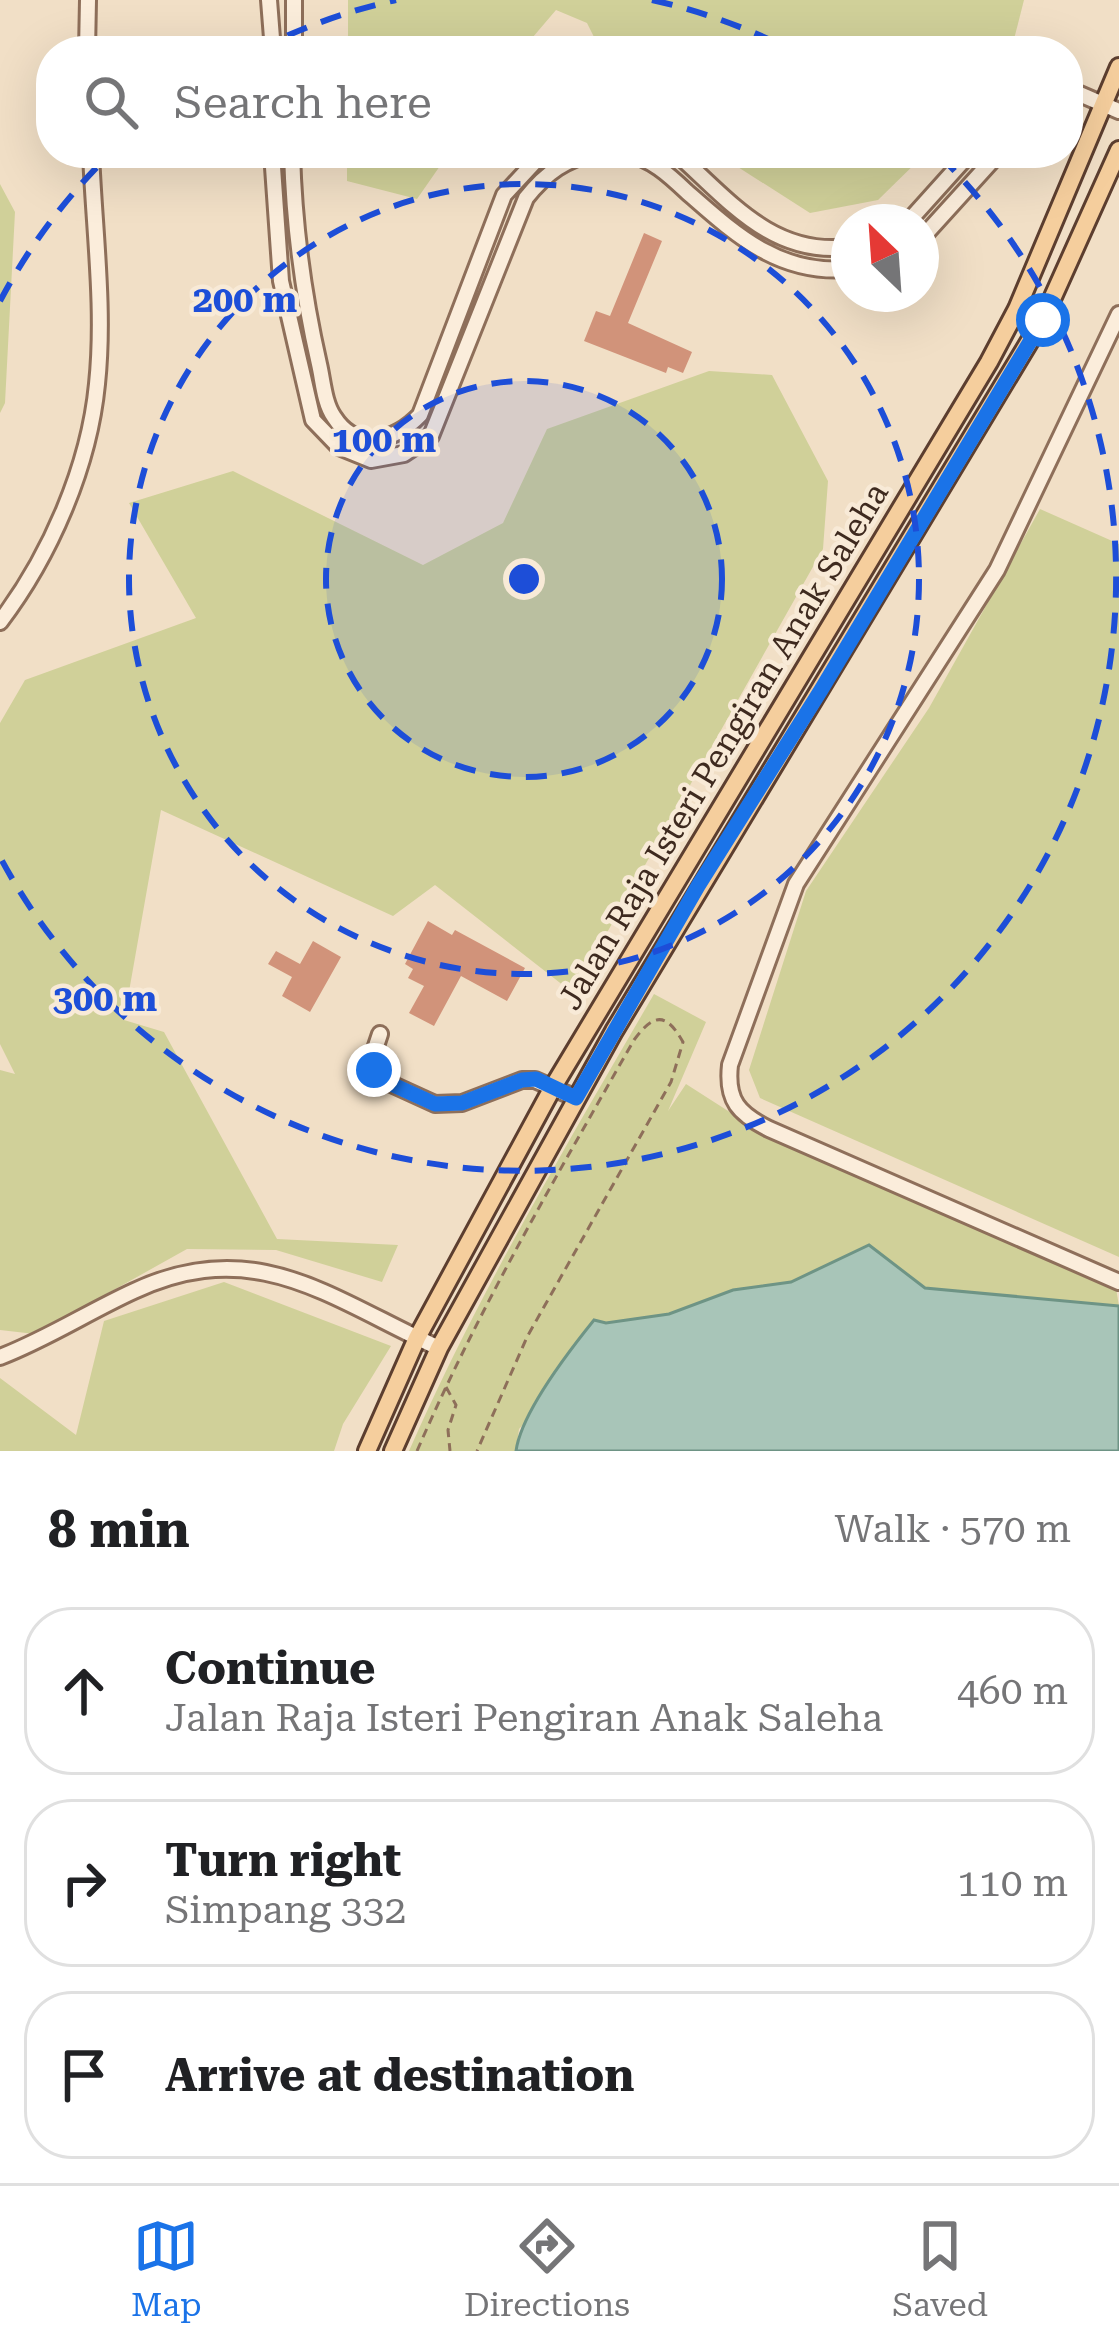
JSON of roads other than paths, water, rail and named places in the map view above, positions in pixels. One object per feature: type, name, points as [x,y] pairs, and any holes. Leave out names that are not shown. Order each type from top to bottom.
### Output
[{"type":"main road","name":"Jalan Raja Isteri Pengiran Anak Saleha","points":[[1083,154],[1112,108],[1118,73]]},
{"type":"main road","name":"Jalan Raja Isteri Pengiran Anak Saleha","points":[[393,1451],[439,1348],[576,1098],[698,886],[1043,320],[1119,150]]},
{"type":"main road","name":"Jalan Raja Isteri Pengiran Anak Saleha","points":[[367,1451],[417,1338],[553,1088],[989,362],[1077,168]]},
{"type":"street","points":[[87,36],[88,0]]},
{"type":"street","points":[[269,0],[272,36]]},
{"type":"street","points":[[294,0],[294,36]]},
{"type":"street","points":[[1083,98],[1112,108]]},
{"type":"street","points":[[1090,138],[1119,150]]},
{"type":"street","points":[[0,622],[26,585],[65,504],[91,425],[98,382],[92,168]]},
{"type":"street","points":[[273,168],[281,281],[307,403],[324,435],[354,456],[371,460],[404,454],[431,436],[526,198],[559,168]]},
{"type":"street","points":[[293,168],[302,272],[328,405],[348,431],[379,440],[402,432],[419,415],[504,195],[529,168]]},
{"type":"street","points":[[661,168],[742,241],[771,257],[811,268],[831,268]]},
{"type":"street","points":[[693,168],[768,233],[810,247],[831,247]]},
{"type":"street","points":[[924,204],[957,168]]},
{"type":"street","points":[[939,219],[985,168]]},
{"type":"street","points":[[1119,314],[997,570],[796,884],[730,1065],[728,1083],[732,1101],[743,1116],[769,1130],[1119,1282]]},
{"type":"street","points":[[380,1034],[371,1061],[378,1078],[435,1104],[462,1103],[536,1079],[576,1098]]},
{"type":"street","points":[[0,1357],[183,1272],[242,1267],[290,1276],[439,1348]]}]
